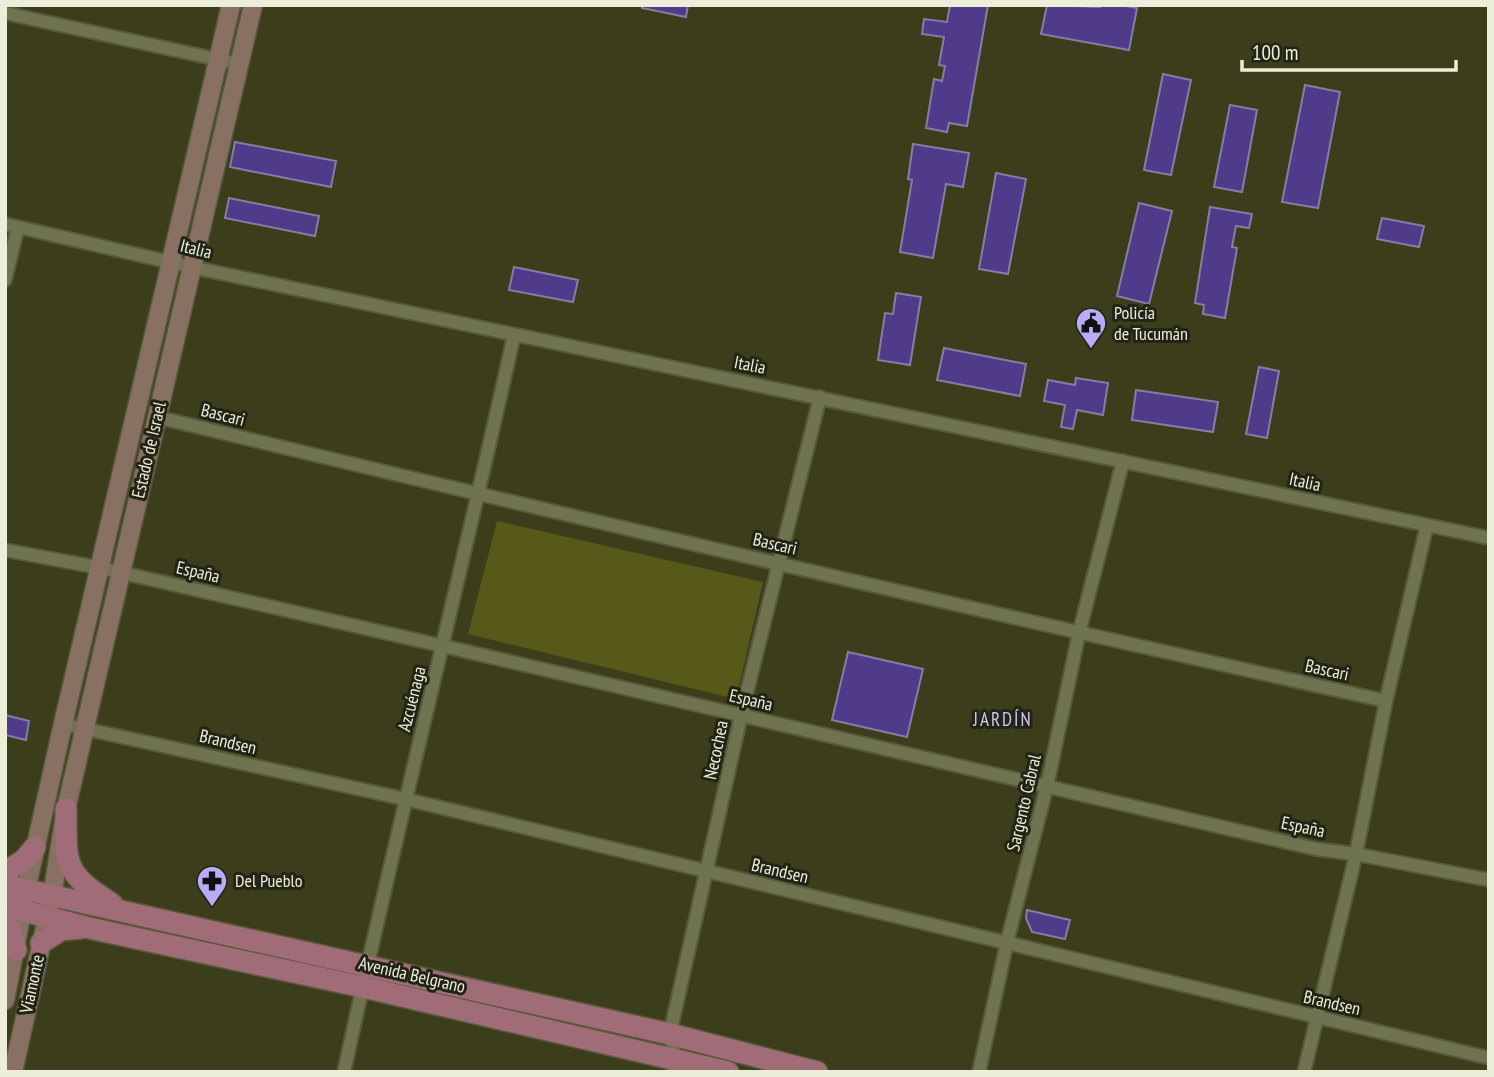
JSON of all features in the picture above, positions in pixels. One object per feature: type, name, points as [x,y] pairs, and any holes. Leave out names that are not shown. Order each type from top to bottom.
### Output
[{"type":"main road","name":"Estado de Israel","points":[[13,903],[36,847],[231,5]]},
{"type":"main road","name":"Estado de Israel","points":[[50,906],[66,809],[84,728],[253,5]]},
{"type":"main road","points":[[66,809],[67,855],[74,876],[89,890],[129,914]]},
{"type":"main road","points":[[5,872],[24,860],[36,847]]},
{"type":"main road","points":[[13,903],[10,930],[16,950]]},
{"type":"main road","name":"Avenida Belgrano","points":[[13,903],[129,914],[670,1034],[817,1072]]},
{"type":"main road","name":"Avenida Belgrano","points":[[50,906],[89,928],[363,986],[674,1065],[728,1072]]},
{"type":"main road","name":"Viamonte","points":[[13,1072],[50,906]]},
{"type":"main road","points":[[41,943],[61,930],[89,928]]},
{"type":"main road","name":"Viamonte","points":[[5,1000],[16,950]]},
{"type":"street","points":[[5,13],[239,64]]},
{"type":"street","points":[[5,281],[11,226]]},
{"type":"street","name":"Italia","points":[[11,226],[191,267],[1489,538]]},
{"type":"street","name":"Azcuénaga","points":[[344,1072],[514,335]]},
{"type":"street","name":"Necochea","points":[[674,1065],[670,1034],[741,716],[820,397]]},
{"type":"street","name":"Bascari","points":[[157,417],[479,495],[1386,701]]},
{"type":"street","name":"Sargento Cabral","points":[[979,1072],[1007,942],[1047,786],[1079,633],[1123,461]]},
{"type":"street","points":[[1304,1072],[1356,854],[1386,701],[1427,525]]},
{"type":"street","name":"España","points":[[5,550],[120,572],[1316,849],[1356,854],[1489,880]]},
{"type":"street","name":"Brandsen","points":[[63,724],[405,799],[1489,1058]]},
{"type":"shaded area","points":[[497,521],[763,582],[736,699],[468,634]]},
{"type":"building","points":[[642,5],[688,5],[686,17],[642,8]]},
{"type":"building","points":[[950,5],[988,5],[967,126],[949,123],[947,132],[926,128],[934,79],[942,81],[945,66],[939,65],[944,37],[922,34],[924,19],[947,22]]},
{"type":"building","points":[[1047,5],[1120,5],[1137,8],[1129,50],[1041,34]]},
{"type":"building","points":[[1163,74],[1191,80],[1171,175],[1144,170]]},
{"type":"building","points":[[1305,85],[1340,92],[1318,208],[1282,202]]},
{"type":"building","points":[[1230,105],[1257,110],[1242,192],[1214,187]]},
{"type":"building","points":[[235,142],[336,161],[331,187],[230,167]]},
{"type":"building","points":[[913,144],[969,153],[963,187],[946,184],[933,258],[900,252],[912,180],[908,179]]},
{"type":"building","points":[[996,173],[1026,179],[1008,274],[979,269]]},
{"type":"building","points":[[229,198],[319,216],[315,236],[225,218]]},
{"type":"building","points":[[1139,203],[1172,211],[1149,304],[1117,296]]},
{"type":"building","points":[[1210,207],[1252,214],[1249,228],[1236,226],[1232,247],[1237,248],[1225,318],[1203,314],[1204,305],[1195,303]]},
{"type":"building","points":[[1382,218],[1424,226],[1419,247],[1377,239]]},
{"type":"building","points":[[514,267],[578,280],[573,302],[509,290]]},
{"type":"building","points":[[896,293],[921,297],[910,365],[878,360],[885,313],[893,314]]},
{"type":"building","points":[[944,348],[1026,364],[1020,396],[937,380]]},
{"type":"building","points":[[1259,367],[1279,371],[1267,438],[1246,434]]},
{"type":"building","points":[[1076,378],[1108,383],[1103,415],[1077,410],[1073,429],[1061,427],[1065,405],[1044,401],[1048,380],[1075,385]]},
{"type":"building","points":[[1136,390],[1218,402],[1213,432],[1132,420]]},
{"type":"building","points":[[848,652],[923,669],[907,737],[832,720]]},
{"type":"building","points":[[5,715],[29,721],[26,740],[5,735]]},
{"type":"building","points":[[1027,910],[1070,920],[1065,939],[1032,932],[1026,918]]},
{"type":"place","name":"Policía de Tucumán","points":[[1091,350]]},
{"type":"place","name":"Del Pueblo","points":[[212,908]]},
{"type":"district","name":"JARDÍN","points":[[1003,719]]}]
